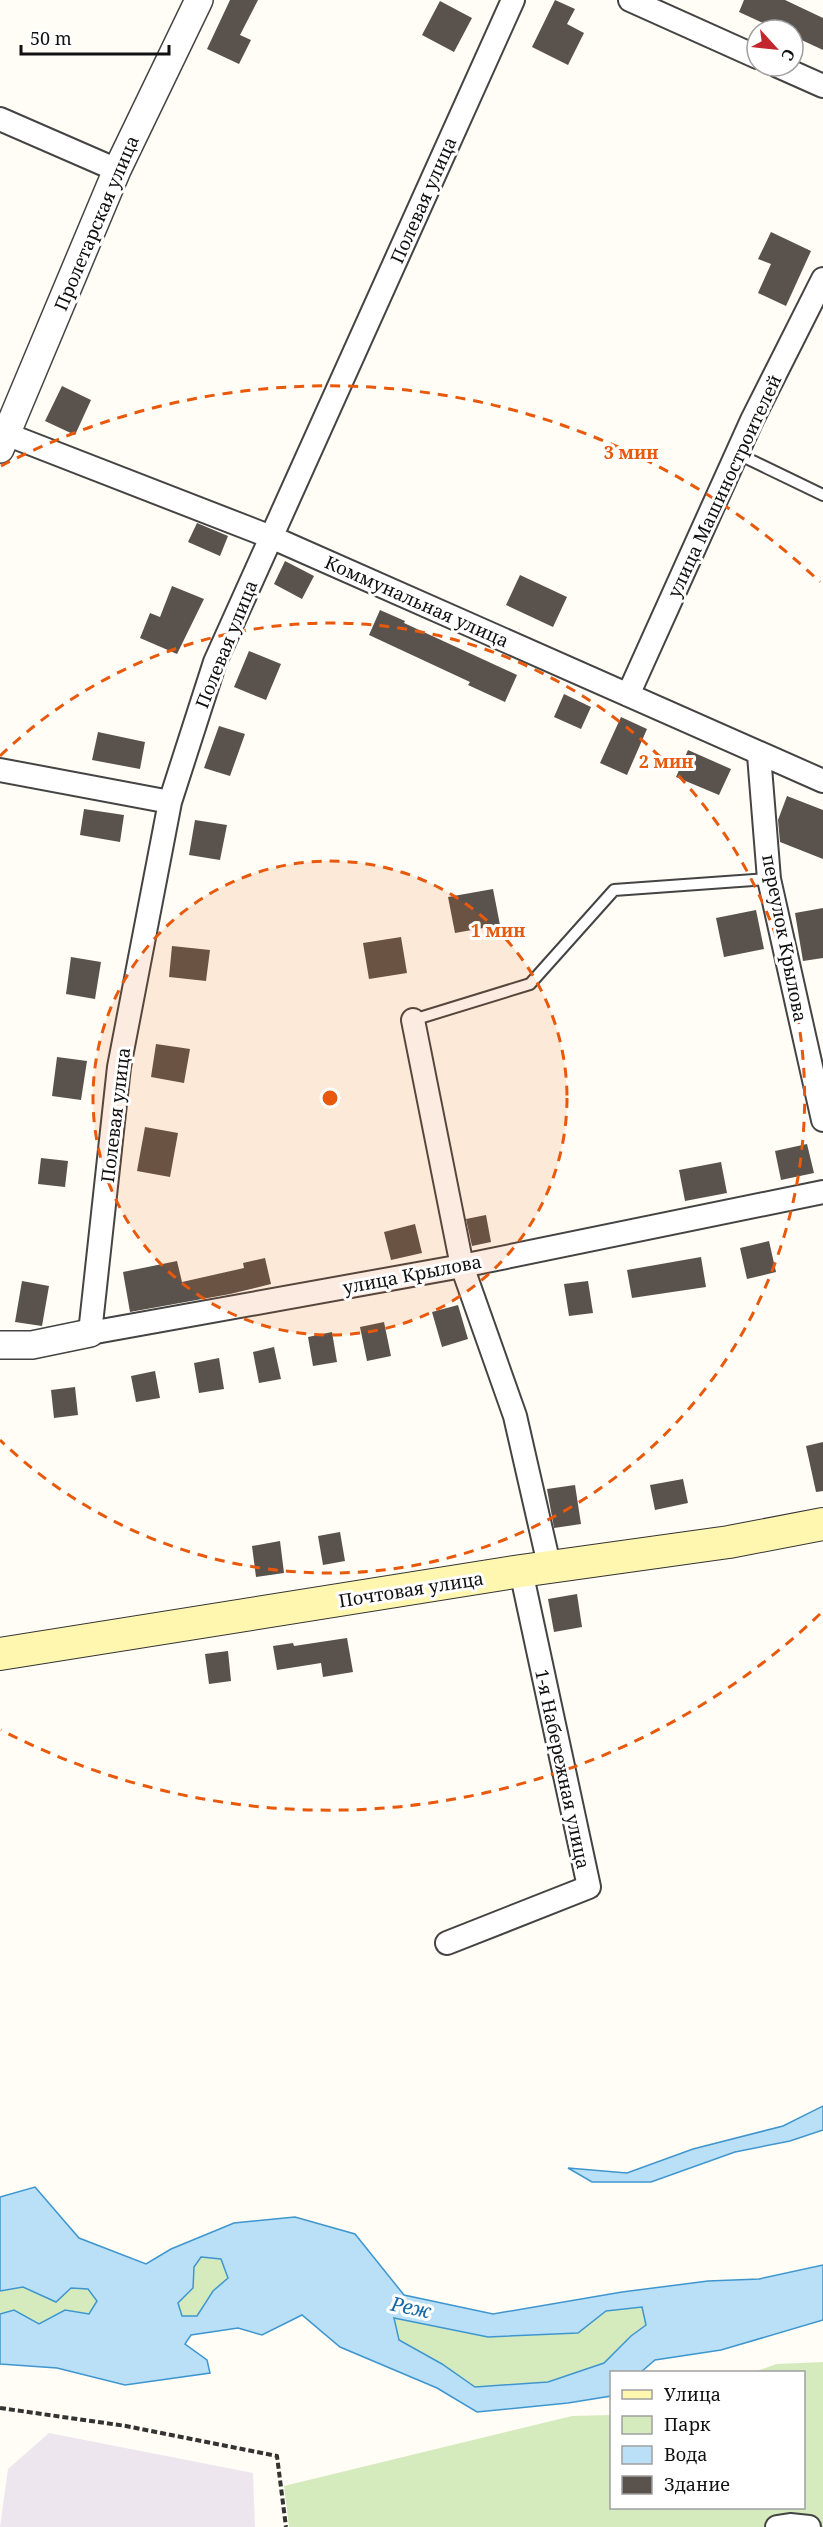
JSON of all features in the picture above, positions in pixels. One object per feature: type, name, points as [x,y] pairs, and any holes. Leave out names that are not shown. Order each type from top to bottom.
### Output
[{"type":"main road","name":"Почтовая улица","points":[[0,1654],[729,1542],[823,1524]]},
{"type":"street","name":"Пролетарская улица","points":[[3,442],[117,170],[199,0]]},
{"type":"street","name":"Полевая улица","points":[[90,1333],[119,1067],[170,802],[215,662],[513,0]]},
{"type":"street","points":[[630,0],[745,52]]},
{"type":"street","points":[[805,78],[823,86]]},
{"type":"street","points":[[0,119],[117,170]]},
{"type":"street","name":"улица Машиностроителей","points":[[628,695],[752,420],[823,279]]},
{"type":"street","name":"Коммунальная улица","points":[[3,442],[271,537],[759,755],[823,781]]},
{"type":"street","name":"переулок Крылова","points":[[759,755],[769,879],[823,1120]]},
{"type":"street","points":[[0,770],[170,802]]},
{"type":"street","points":[[413,1020],[462,1266],[515,1416],[535,1570]]},
{"type":"street","name":"улица Крылова","points":[[0,1345],[32,1345],[462,1266],[823,1192]]},
{"type":"street","name":"1-я Набережная улица","points":[[447,1943],[589,1887],[535,1570]]},
{"type":"street","points":[[777,2527],[790,2525],[809,2527]]},
{"type":"lane","points":[[738,454],[823,495]]},
{"type":"lane","points":[[413,1020],[530,984],[614,890],[769,879]]},
{"type":"path","points":[[0,2408],[126,2426],[277,2456],[286,2527]]},
{"type":"shaded area","points":[[49,2433],[253,2473],[255,2527],[0,2527],[8,2469]]},
{"type":"green space","points":[[201,2257],[221,2259],[228,2278],[210,2295],[197,2317],[181,2316],[178,2304],[193,2288],[194,2267]]},
{"type":"green space","points":[[23,2287],[56,2302],[71,2288],[88,2289],[97,2301],[89,2314],[65,2310],[39,2324],[14,2310],[0,2314],[0,2291]]},
{"type":"green space","points":[[642,2307],[646,2325],[631,2336],[604,2363],[548,2382],[475,2387],[442,2364],[399,2340],[394,2317],[488,2337],[578,2333],[606,2311]]},
{"type":"green space","points":[[823,2362],[823,2527],[289,2527],[284,2486],[572,2416],[610,2415],[610,2509],[805,2509],[805,2371],[757,2371],[777,2364]]},
{"type":"water","points":[[823,2106],[823,2130],[790,2141],[735,2152],[651,2182],[592,2182],[568,2168],[627,2173],[693,2149],[783,2126]]},
{"type":"water","name":"Реж","points":[[35,2187],[79,2238],[146,2264],[171,2249],[234,2223],[295,2217],[355,2234],[404,2295],[493,2314],[622,2292],[708,2281],[759,2279],[823,2265],[823,2320],[721,2350],[655,2360],[642,2371],[610,2371],[610,2396],[568,2403],[477,2412],[437,2388],[340,2347],[302,2315],[262,2335],[238,2328],[191,2335],[185,2344],[207,2360],[210,2373],[125,2385],[57,2368],[0,2364],[0,2314],[14,2310],[39,2324],[65,2310],[89,2314],[97,2301],[88,2289],[71,2288],[56,2302],[23,2287],[0,2291],[0,2197]],"holes":[[[201,2257],[221,2259],[228,2278],[213,2291],[197,2316],[182,2316],[178,2303],[193,2288],[194,2267]],[[642,2307],[646,2325],[631,2336],[604,2363],[548,2382],[475,2387],[442,2364],[399,2340],[394,2318],[488,2337],[578,2333],[606,2311]]]},
{"type":"building","points":[[230,0],[258,0],[240,35],[251,40],[239,64],[207,49]]},
{"type":"building","points":[[555,0],[575,9],[567,24],[584,33],[568,65],[532,47]]},
{"type":"building","points":[[744,0],[785,0],[823,18],[823,50],[805,42],[805,18],[752,18],[739,12]]},
{"type":"building","points":[[440,1],[472,18],[454,52],[422,35]]},
{"type":"building","points":[[771,232],[811,251],[786,306],[758,293],[771,264],[758,259]]},
{"type":"building","points":[[62,386],[91,400],[75,435],[45,421]]},
{"type":"building","points":[[197,523],[228,536],[220,556],[188,542]]},
{"type":"building","points":[[285,561],[314,576],[302,599],[274,584]]},
{"type":"building","points":[[520,575],[567,597],[553,627],[506,605]]},
{"type":"building","points":[[172,586],[204,599],[177,654],[140,638],[150,613],[160,617]]},
{"type":"building","points":[[380,610],[517,675],[505,702],[468,685],[470,682],[369,635]]},
{"type":"building","points":[[249,651],[281,664],[266,700],[234,687]]},
{"type":"building","points":[[564,694],[591,707],[581,729],[554,717]]},
{"type":"building","points":[[621,717],[647,729],[627,775],[600,763]]},
{"type":"building","points":[[219,726],[245,734],[230,776],[204,768]]},
{"type":"building","points":[[98,732],[145,742],[140,769],[92,760]]},
{"type":"building","points":[[688,750],[731,769],[719,795],[676,777]]},
{"type":"building","points":[[787,796],[823,810],[823,859],[780,842],[778,820]]},
{"type":"building","points":[[84,809],[124,815],[120,842],[80,835]]},
{"type":"building","points":[[195,820],[227,825],[220,860],[189,855]]},
{"type":"building","points":[[493,889],[500,925],[455,933],[448,897]]},
{"type":"building","points":[[823,908],[823,958],[803,961],[795,913]]},
{"type":"building","points":[[756,910],[764,949],[724,957],[716,918]]},
{"type":"building","points":[[401,937],[407,973],[369,979],[363,943]]},
{"type":"building","points":[[172,946],[210,950],[206,981],[169,977]]},
{"type":"building","points":[[71,957],[101,962],[95,999],[66,994]]},
{"type":"building","points":[[156,1044],[190,1049],[184,1083],[151,1077]]},
{"type":"building","points":[[57,1057],[87,1061],[81,1100],[52,1096]]},
{"type":"building","points":[[145,1127],[178,1133],[170,1177],[137,1171]]},
{"type":"building","points":[[807,1144],[814,1173],[781,1180],[775,1151]]},
{"type":"building","points":[[41,1158],[68,1161],[65,1187],[38,1184]]},
{"type":"building","points":[[721,1162],[727,1193],[685,1201],[679,1170]]},
{"type":"building","points":[[486,1215],[491,1242],[472,1246],[466,1219]]},
{"type":"building","points":[[415,1224],[422,1253],[391,1260],[384,1232]]},
{"type":"building","points":[[769,1241],[776,1272],[747,1279],[740,1248]]},
{"type":"building","points":[[701,1257],[706,1287],[632,1298],[627,1270]]},
{"type":"building","points":[[265,1258],[271,1284],[230,1294],[130,1312],[123,1272],[177,1261],[182,1282],[244,1268],[243,1263]]},
{"type":"building","points":[[22,1281],[49,1286],[42,1326],[15,1322]]},
{"type":"building","points":[[588,1281],[593,1313],[569,1316],[564,1284]]},
{"type":"building","points":[[458,1305],[468,1339],[442,1347],[432,1312]]},
{"type":"building","points":[[384,1322],[391,1356],[367,1361],[360,1327]]},
{"type":"building","points":[[332,1332],[337,1362],[313,1366],[308,1337]]},
{"type":"building","points":[[274,1347],[281,1379],[259,1383],[253,1352]]},
{"type":"building","points":[[219,1358],[224,1389],[199,1393],[194,1363]]},
{"type":"building","points":[[155,1371],[160,1398],[136,1402],[131,1376]]},
{"type":"building","points":[[75,1387],[78,1415],[54,1418],[51,1390]]},
{"type":"building","points":[[823,1442],[823,1491],[816,1492],[806,1446]]},
{"type":"building","points":[[683,1479],[688,1503],[655,1510],[650,1485]]},
{"type":"building","points":[[575,1485],[581,1524],[554,1528],[547,1489]]},
{"type":"building","points":[[340,1532],[345,1561],[323,1565],[318,1536]]},
{"type":"building","points":[[280,1541],[284,1573],[256,1577],[252,1546]]},
{"type":"building","points":[[577,1594],[582,1627],[554,1632],[548,1599]]},
{"type":"building","points":[[347,1638],[353,1672],[323,1677],[321,1663],[277,1670],[273,1646],[293,1643],[294,1646]]},
{"type":"building","points":[[228,1651],[231,1681],[209,1684],[205,1654]]}]
